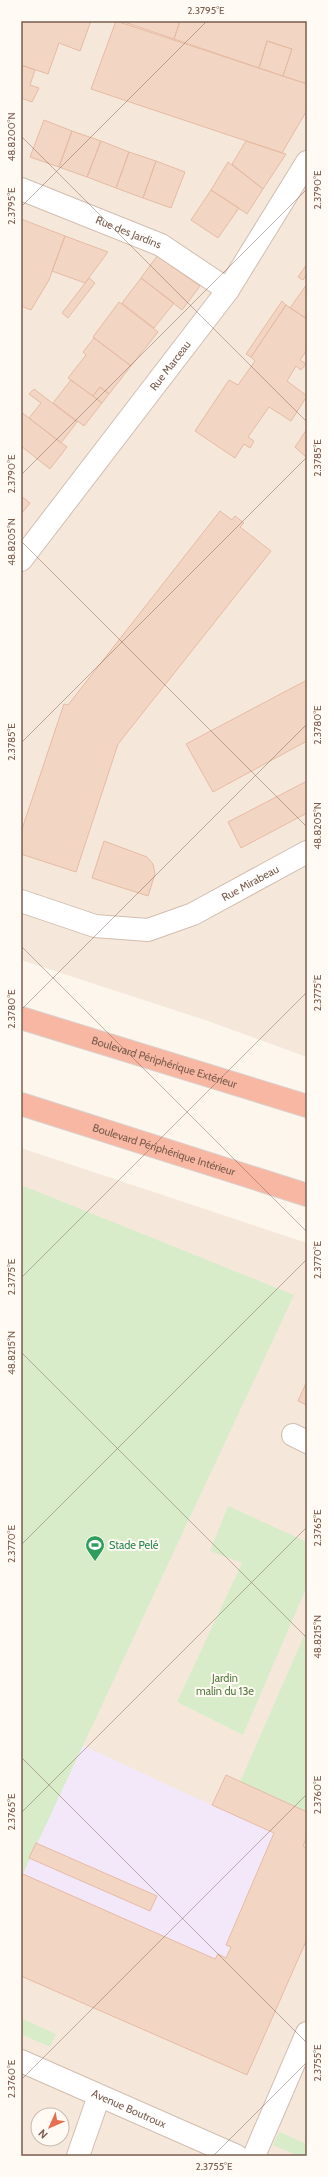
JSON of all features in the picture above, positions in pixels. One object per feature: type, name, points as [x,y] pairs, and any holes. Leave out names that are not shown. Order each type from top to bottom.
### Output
[{"type":"highway","name":"Boulevard Périphérique Extérieur","points":[[21,1018],[307,1106]]},
{"type":"highway","name":"Boulevard Périphérique Intérieur","points":[[21,1104],[307,1195]]},
{"type":"street","name":"Rue Marceau","points":[[21,560],[228,290],[307,162]]},
{"type":"street","name":"Rue des Jardins","points":[[21,189],[161,245],[228,290]]},
{"type":"street","name":"Rue Mirabeau","points":[[21,901],[95,926],[148,930],[193,914],[307,852]]},
{"type":"street","points":[[254,2156],[307,2033]]},
{"type":"street","name":"Avenue Boutroux","points":[[21,2061],[237,2156]]},
{"type":"street","points":[[78,2156],[99,2096]]},
{"type":"shaded area","points":[[21,21],[307,21],[307,1057],[208,1021],[21,960]]},
{"type":"shaded area","points":[[21,1148],[307,1243],[307,2156],[21,2156]]},
{"type":"shaded area","points":[[82,1745],[211,1805],[226,1775],[307,1812],[307,1837],[303,1846],[307,1848],[307,1939],[247,2075],[21,1976],[21,1878]]},
{"type":"green space","name":"Stade Pelé","points":[[21,1185],[294,1295],[21,1878]]},
{"type":"green space","name":"Jardin malin du 13e","points":[[228,1506],[307,1542],[307,1586],[243,1735],[177,1702],[242,1563],[210,1551]]},
{"type":"green space","points":[[307,1629],[307,1812],[240,1782]]},
{"type":"green space","points":[[21,2018],[56,2034],[50,2047],[21,2034]]},
{"type":"green space","points":[[279,2132],[307,2144],[307,2156],[299,2156],[273,2145]]},
{"type":"building","points":[[21,21],[91,21],[80,51],[59,43],[48,74],[21,65]]},
{"type":"building","points":[[116,21],[307,84],[307,110],[282,153],[91,89]]},
{"type":"building","points":[[121,21],[180,21],[174,39]]},
{"type":"building","points":[[180,21],[307,21],[307,84],[283,76],[292,49],[267,41],[259,68],[174,39]]},
{"type":"building","points":[[267,41],[292,49],[283,76],[259,68]]},
{"type":"building","points":[[21,65],[35,70],[30,85],[39,88],[32,102],[21,98]]},
{"type":"building","points":[[44,120],[72,131],[59,167],[30,157]]},
{"type":"building","points":[[72,131],[101,141],[87,177],[59,167]]},
{"type":"building","points":[[101,141],[129,152],[116,188],[87,177]]},
{"type":"building","points":[[246,141],[286,154],[263,189],[232,164]]},
{"type":"building","points":[[129,152],[156,161],[143,198],[116,188]]},
{"type":"building","points":[[156,161],[185,172],[171,208],[143,198]]},
{"type":"building","points":[[228,162],[263,189],[247,214],[211,190]]},
{"type":"building","points":[[211,190],[239,208],[218,238],[191,220]]},
{"type":"building","points":[[21,219],[65,236],[49,280],[31,310],[21,306]]},
{"type":"building","points":[[65,236],[108,252],[85,283],[52,271]]},
{"type":"building","points":[[157,256],[200,286],[182,310],[141,278]]},
{"type":"building","points":[[307,264],[307,274],[303,280],[298,277]]},
{"type":"building","points":[[89,278],[95,283],[68,318],[62,313]]},
{"type":"building","points":[[141,278],[174,303],[154,328],[122,303]]},
{"type":"building","points":[[307,284],[307,319],[290,308]]},
{"type":"building","points":[[282,301],[286,305],[251,357],[246,354]]},
{"type":"building","points":[[119,302],[158,332],[131,366],[93,337]]},
{"type":"building","points":[[286,305],[307,319],[307,350],[300,360],[306,364],[301,370],[296,366],[287,381],[307,396],[291,421],[269,407],[248,437],[254,441],[250,448],[244,444],[235,458],[195,431],[229,380],[238,385],[255,361],[251,357]]},
{"type":"building","points":[[94,338],[131,366],[109,394],[100,387],[93,396],[68,378],[86,355],[83,352]]},
{"type":"building","points":[[71,380],[102,403],[84,426],[53,403]]},
{"type":"building","points":[[100,387],[109,394],[102,403],[93,396]]},
{"type":"building","points":[[34,389],[77,422],[61,443],[29,418],[41,403],[29,394]]},
{"type":"building","points":[[21,412],[67,447],[50,469],[21,446]]},
{"type":"building","points":[[307,429],[307,458],[295,447]]},
{"type":"building","points":[[21,496],[30,503],[21,514]]},
{"type":"building","points":[[220,511],[232,520],[235,516],[244,523],[240,527],[271,551],[118,744],[76,872],[21,854],[21,832],[64,704],[68,705]]},
{"type":"building","points":[[307,680],[307,741],[213,792],[186,744]]},
{"type":"building","points":[[307,781],[307,813],[241,848],[228,822]]},
{"type":"building","points":[[104,841],[147,857],[153,864],[155,874],[148,896],[92,878]]},
{"type":"building","points":[[307,1381],[307,1405],[298,1401]]},
{"type":"building","points":[[226,1775],[307,1812],[307,1837],[303,1846],[307,1848],[307,1939],[247,2075],[21,1976],[21,1878],[23,1874],[215,1959],[218,1954],[226,1958],[231,1947],[226,1945],[274,1833],[212,1805]]},
{"type":"building","points":[[36,1843],[157,1896],[150,1911],[29,1858]]},
{"type":"place","name":"Stade Pelé","points":[[95,1562]]}]
